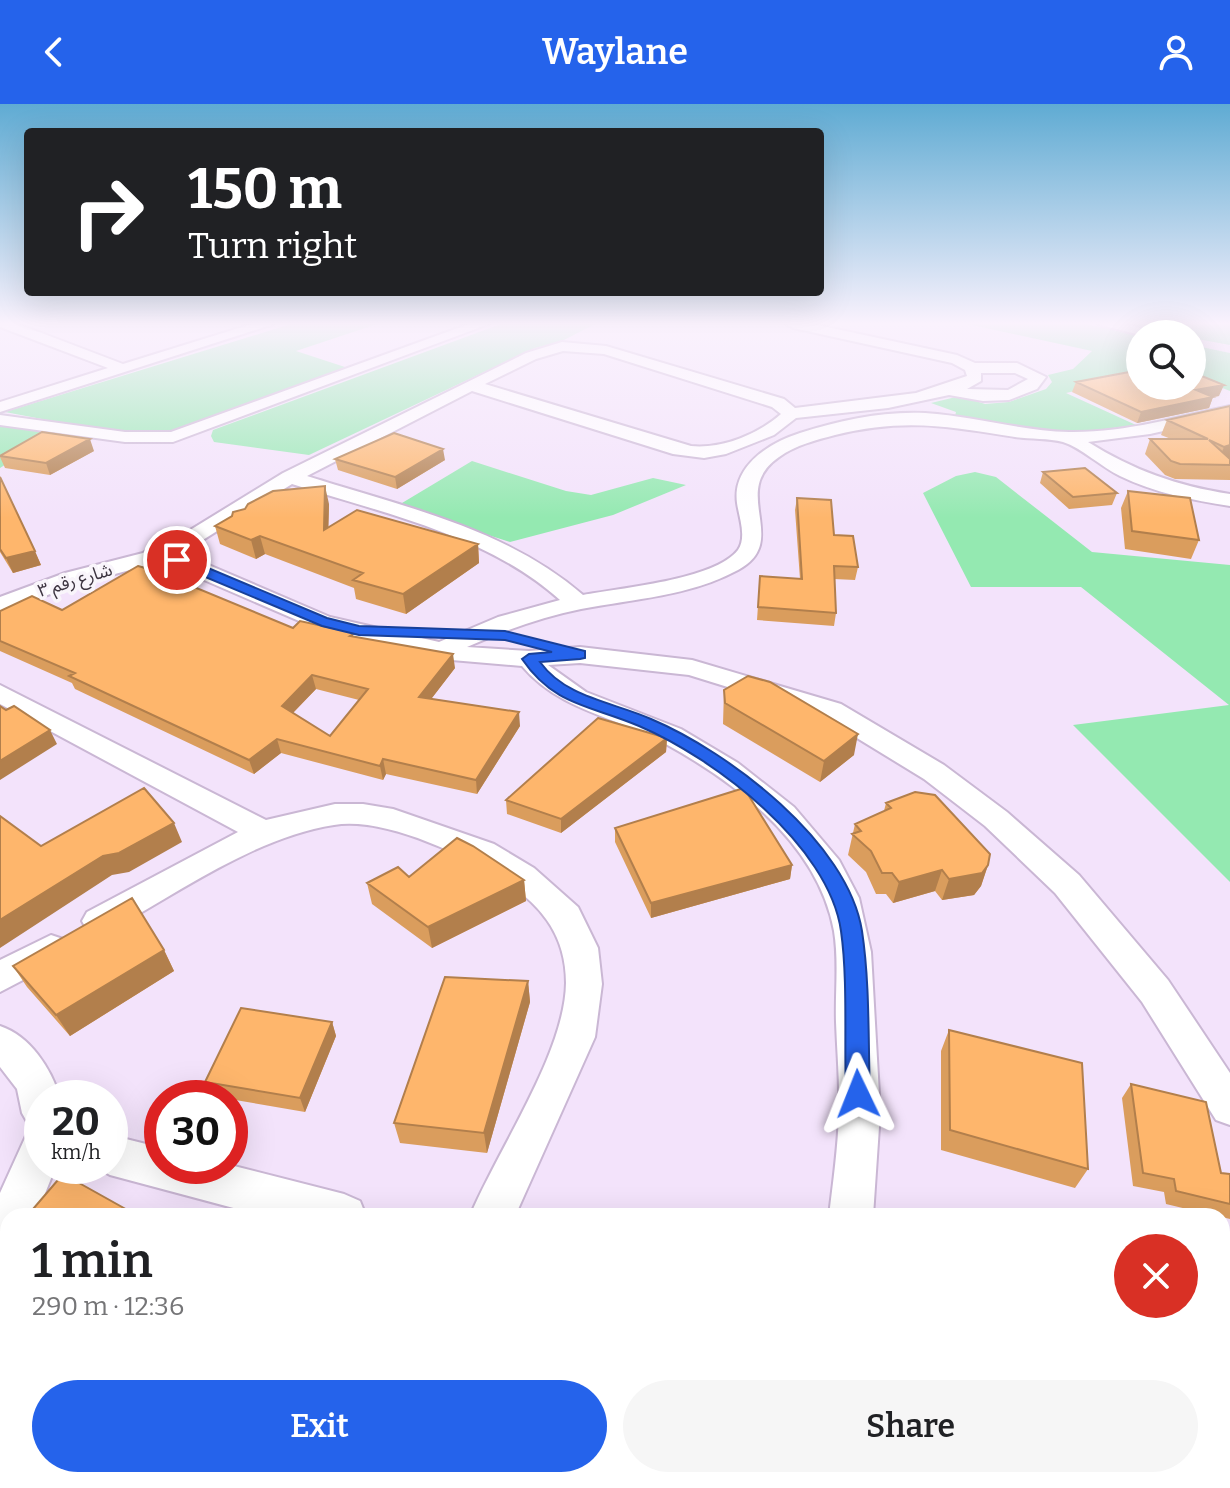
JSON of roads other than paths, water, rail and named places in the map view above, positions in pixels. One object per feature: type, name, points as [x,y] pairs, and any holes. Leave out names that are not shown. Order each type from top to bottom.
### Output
[{"type":"street","points":[[0,407],[60,389]]},
{"type":"street","points":[[0,420],[135,438],[173,437],[305,389]]},
{"type":"street","name":"شارع رقم ٣","points":[[0,605],[73,578],[151,558],[159,552],[175,555],[290,477],[464,389]]},
{"type":"street","points":[[482,389],[679,450],[699,453],[736,446],[786,421],[791,413],[866,405],[952,389]]},
{"type":"street","name":"شارع رقم ٣","points":[[731,389],[778,403],[791,413]]},
{"type":"street","points":[[948,390],[971,396],[997,397],[1026,389]]},
{"type":"street","points":[[440,651],[473,633],[512,619],[688,582],[739,562],[750,550],[753,541],[746,490],[751,477],[763,461],[794,440],[904,418],[1067,437],[1136,431],[1230,411]]},
{"type":"street","points":[[1067,437],[1148,484],[1174,492],[1230,500]]},
{"type":"street","points":[[290,477],[454,532],[504,553],[560,583],[578,603]]},
{"type":"street","points":[[175,555],[322,622],[440,651],[529,659],[580,655]]},
{"type":"street","points":[[359,630],[473,633],[531,640],[580,655],[692,668],[831,710],[934,772],[996,819],[1067,884],[1155,991],[1230,1107]]},
{"type":"street","points":[[529,659],[543,678],[564,693],[646,723],[703,752],[759,794],[816,851],[834,883],[851,929],[859,1122],[852,1208]]},
{"type":"street","points":[[0,693],[263,832]]},
{"type":"street","points":[[0,977],[263,832],[335,814],[363,814],[393,820],[483,852],[522,876],[566,916],[580,948],[584,984],[576,1037],[496,1208]]},
{"type":"street","points":[[0,1042],[24,1063],[33,1080]]},
{"type":"street","points":[[128,1160],[313,1208]]},
{"type":"street","points":[[16,1208],[29,1184]]}]
